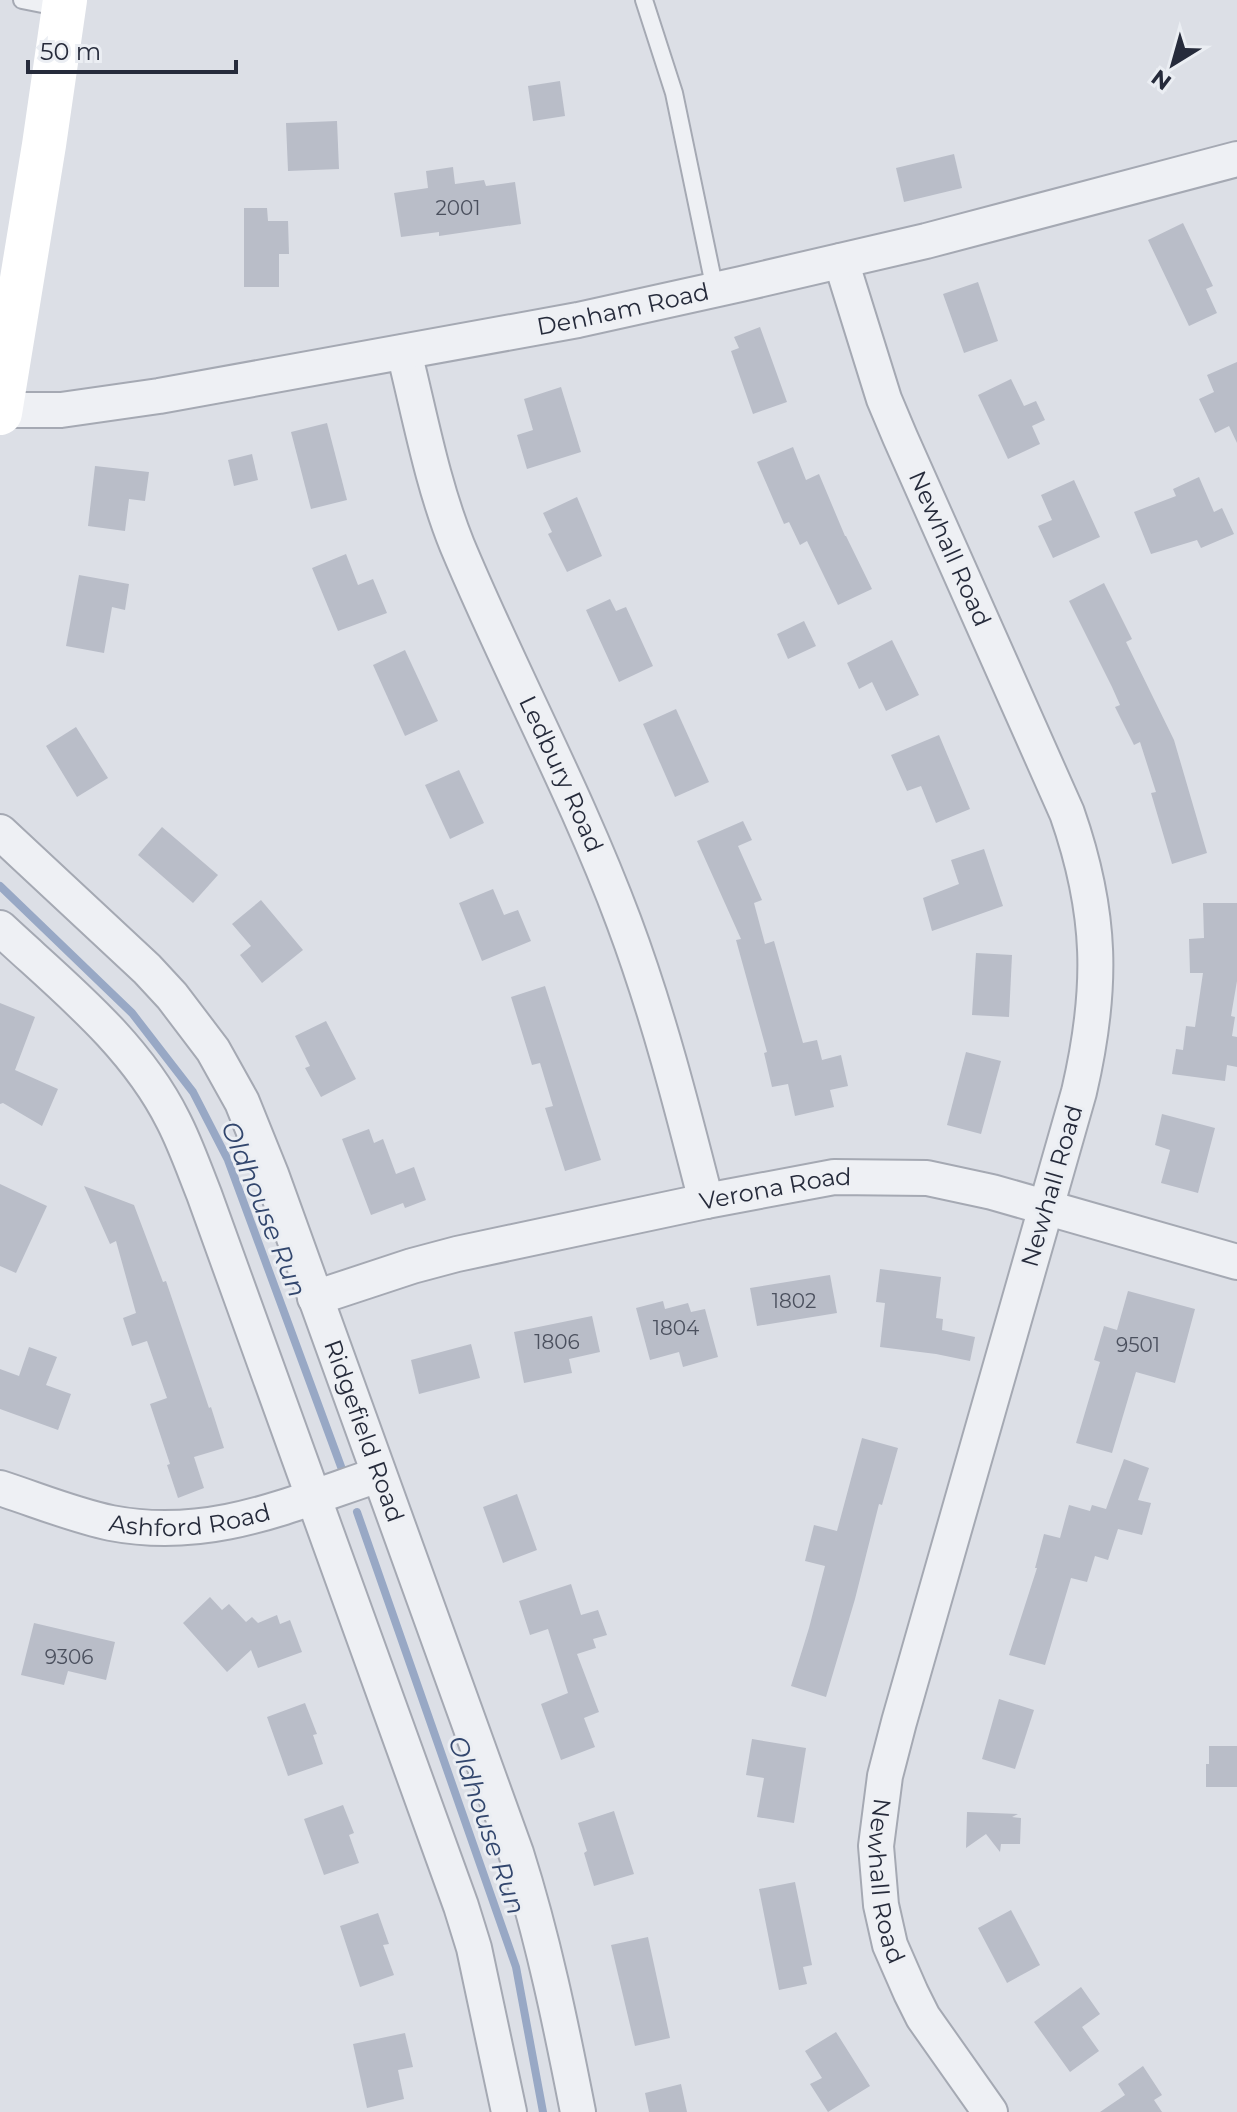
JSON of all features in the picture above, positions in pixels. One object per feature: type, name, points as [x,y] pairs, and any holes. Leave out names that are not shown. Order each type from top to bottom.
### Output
[{"type":"main road","points":[[0,412],[13,238],[44,145],[50,3]]},
{"type":"street","name":"Denham Road","points":[[0,412],[61,410],[159,396],[578,320],[926,241],[1237,159]]},
{"type":"street","name":"Newhall Road","points":[[841,261],[884,399],[1067,813],[1079,846],[1090,894],[1097,948],[1091,1032],[1079,1092],[899,1722],[885,1776],[876,1846],[881,1905],[890,1945],[923,2017],[990,2112]]},
{"type":"street","name":"Ledbury Road","points":[[404,352],[435,480],[456,543],[625,922],[669,1058],[706,1201]]},
{"type":"street","name":"Ridgefield Road","points":[[0,832],[172,996],[213,1050],[242,1102],[271,1174],[516,1853],[549,1973],[578,2112]]},
{"type":"street","points":[[0,928],[114,1037],[152,1084],[173,1119],[204,1194],[465,1920],[474,1948],[509,2112]]},
{"type":"street","name":"Verona Road","points":[[315,1298],[457,1254],[834,1177],[927,1178],[992,1192],[1237,1262]]},
{"type":"street","name":"Ashford Road","points":[[0,1488],[79,1515],[157,1529],[207,1527],[250,1519],[378,1475]]},
{"type":"lane","points":[[644,0],[674,93],[715,290]]},
{"type":"building","points":[[560,81],[565,116],[533,121],[528,86]]},
{"type":"building","points":[[337,121],[339,169],[288,171],[286,123]]},
{"type":"building","points":[[954,154],[962,188],[904,202],[896,168]]},
{"type":"building","points":[[453,167],[455,184],[484,180],[486,186],[515,182],[521,224],[439,236],[439,232],[401,237],[394,193],[428,188],[426,171]]},
{"type":"building","points":[[244,208],[267,208],[268,221],[288,221],[289,254],[279,254],[279,287],[244,287]]},
{"type":"building","points":[[1183,223],[1213,286],[1206,289],[1217,313],[1189,326],[1148,240]]},
{"type":"building","points":[[978,282],[998,341],[964,353],[943,294]]},
{"type":"building","points":[[760,327],[787,402],[753,414],[731,351],[739,348],[734,337]]},
{"type":"building","points":[[1237,362],[1237,443],[1229,426],[1215,433],[1199,399],[1214,392],[1207,375]]},
{"type":"building","points":[[1011,379],[1024,406],[1036,401],[1045,420],[1032,426],[1040,444],[1008,459],[978,395]]},
{"type":"building","points":[[561,387],[581,452],[527,469],[517,435],[533,430],[524,399]]},
{"type":"building","points":[[327,423],[347,500],[311,509],[291,432]]},
{"type":"building","points":[[793,447],[806,480],[819,474],[872,589],[838,605],[807,541],[800,545],[789,522],[784,524],[757,462]]},
{"type":"building","points":[[252,454],[258,480],[234,486],[228,460]]},
{"type":"building","points":[[95,466],[149,472],[145,501],[129,499],[125,531],[88,526]]},
{"type":"building","points":[[1199,477],[1214,512],[1222,508],[1234,534],[1201,548],[1197,540],[1151,554],[1134,512],[1176,496],[1173,489]]},
{"type":"building","points":[[1074,480],[1100,537],[1053,558],[1038,526],[1052,520],[1041,495]]},
{"type":"building","points":[[577,497],[602,556],[567,572],[548,534],[552,532],[543,513]]},
{"type":"building","points":[[346,554],[358,585],[373,579],[387,613],[338,631],[312,568]]},
{"type":"building","points":[[79,575],[129,584],[125,610],[112,607],[104,653],[66,646]]},
{"type":"building","points":[[1104,583],[1132,639],[1126,642],[1174,740],[1207,853],[1172,864],[1151,793],[1156,792],[1140,742],[1134,745],[1115,707],[1120,705],[1112,687],[1069,601]]},
{"type":"building","points":[[610,599],[616,611],[626,607],[653,666],[619,682],[586,610]]},
{"type":"building","points":[[804,621],[816,646],[788,659],[777,634]]},
{"type":"building","points":[[892,640],[919,695],[886,711],[872,682],[859,689],[847,663]]},
{"type":"building","points":[[405,650],[438,721],[405,736],[373,665]]},
{"type":"building","points":[[676,709],[709,782],[675,797],[643,724]]},
{"type":"building","points":[[76,727],[108,778],[77,797],[46,746]]},
{"type":"building","points":[[939,735],[970,809],[936,823],[921,786],[907,791],[891,755]]},
{"type":"building","points":[[459,770],[484,823],[450,839],[425,785]]},
{"type":"building","points":[[743,821],[752,840],[738,846],[762,900],[754,903],[765,944],[774,941],[803,1043],[817,1040],[822,1060],[841,1055],[848,1086],[830,1090],[834,1107],[795,1116],[788,1084],[772,1087],[764,1053],[767,1052],[736,940],[741,939],[697,841]]},
{"type":"building","points":[[162,827],[218,875],[193,903],[138,855]]},
{"type":"building","points":[[984,849],[1003,906],[932,931],[923,898],[959,884],[951,860]]},
{"type":"building","points":[[493,889],[504,915],[518,910],[531,941],[482,961],[459,903]]},
{"type":"building","points":[[261,900],[303,950],[262,983],[240,955],[251,946],[232,924]]},
{"type":"building","points":[[1203,903],[1237,903],[1237,981],[1231,1016],[1235,1017],[1232,1036],[1237,1037],[1237,1067],[1227,1065],[1225,1081],[1172,1074],[1176,1049],[1183,1050],[1186,1026],[1195,1027],[1203,973],[1190,973],[1189,939],[1204,938]]},
{"type":"building","points":[[976,953],[1012,955],[1009,1017],[972,1015]]},
{"type":"building","points":[[545,986],[601,1160],[565,1171],[545,1108],[553,1106],[540,1063],[532,1065],[511,997]]},
{"type":"building","points":[[0,1003],[35,1017],[15,1070],[58,1089],[42,1126],[0,1104]]},
{"type":"building","points":[[326,1021],[356,1079],[321,1097],[305,1068],[310,1066],[295,1036]]},
{"type":"building","points":[[966,1052],[1001,1061],[981,1134],[947,1125]]},
{"type":"building","points":[[1162,1114],[1215,1128],[1198,1193],[1161,1183],[1170,1150],[1155,1145]]},
{"type":"building","points":[[369,1129],[374,1143],[383,1139],[396,1174],[414,1167],[426,1200],[405,1208],[403,1203],[371,1215],[342,1139]]},
{"type":"building","points":[[0,1184],[47,1206],[16,1273],[0,1266]]},
{"type":"building","points":[[84,1186],[134,1205],[163,1282],[166,1281],[224,1448],[194,1457],[204,1488],[178,1498],[150,1404],[167,1398],[147,1341],[132,1346],[123,1318],[136,1313],[116,1241],[110,1244]]},
{"type":"building","points":[[880,1269],[941,1277],[936,1318],[943,1319],[942,1330],[975,1337],[970,1361],[880,1347],[885,1303],[876,1302]]},
{"type":"building","points":[[830,1275],[837,1313],[757,1326],[750,1288]]},
{"type":"building","points":[[1128,1291],[1195,1309],[1175,1383],[1136,1372],[1112,1453],[1076,1443],[1100,1362],[1094,1360],[1104,1326],[1117,1330]]},
{"type":"building","points":[[663,1301],[665,1309],[688,1303],[691,1312],[705,1309],[718,1357],[683,1367],[679,1352],[650,1360],[636,1308]]},
{"type":"building","points":[[592,1316],[600,1352],[569,1359],[572,1373],[524,1383],[514,1332]]},
{"type":"building","points":[[471,1344],[480,1378],[419,1394],[411,1360]]},
{"type":"building","points":[[29,1347],[57,1357],[46,1385],[71,1394],[58,1430],[0,1409],[0,1369],[19,1376]]},
{"type":"building","points":[[862,1438],[898,1448],[882,1505],[879,1504],[826,1697],[791,1686],[825,1566],[805,1561],[814,1525],[837,1531]]},
{"type":"building","points":[[1124,1459],[1149,1468],[1138,1500],[1151,1503],[1142,1535],[1118,1529],[1108,1560],[1095,1556],[1087,1582],[1071,1578],[1045,1665],[1009,1655],[1037,1568],[1044,1534],[1060,1538],[1069,1505],[1090,1511],[1092,1505],[1106,1509]]},
{"type":"building","points":[[517,1494],[537,1550],[503,1563],[483,1507]]},
{"type":"building","points":[[571,1584],[581,1615],[598,1610],[607,1635],[593,1639],[596,1648],[577,1654],[599,1712],[584,1718],[595,1747],[561,1760],[541,1704],[568,1693],[548,1629],[530,1635],[519,1601]]},
{"type":"building","points":[[210,1597],[222,1610],[229,1604],[246,1622],[252,1617],[258,1623],[277,1615],[280,1624],[290,1620],[302,1652],[258,1668],[251,1650],[227,1672],[183,1623]]},
{"type":"building","points":[[34,1623],[115,1642],[106,1680],[68,1671],[64,1685],[21,1675]]},
{"type":"building","points":[[999,1699],[1034,1710],[1015,1769],[982,1759]]},
{"type":"building","points":[[305,1703],[317,1734],[313,1735],[323,1764],[288,1776],[267,1717]]},
{"type":"building","points":[[752,1739],[806,1748],[794,1823],[757,1817],[764,1778],[746,1775]]},
{"type":"building","points":[[1209,1746],[1237,1746],[1237,1787],[1206,1787]]},
{"type":"building","points":[[343,1805],[354,1833],[349,1835],[359,1863],[324,1875],[304,1819]]},
{"type":"building","points":[[614,1811],[634,1874],[594,1886],[578,1823]]},
{"type":"building","points":[[967,1812],[1018,1814],[1012,1817],[1021,1818],[1020,1844],[1001,1844],[1000,1852],[986,1834],[966,1848]]},
{"type":"building","points":[[795,1882],[812,1965],[803,1967],[807,1984],[779,1990],[759,1889]]},
{"type":"building","points":[[1011,1910],[1040,1965],[1007,1983],[978,1928]]},
{"type":"building","points":[[378,1913],[389,1944],[383,1945],[394,1975],[360,1987],[340,1926]]},
{"type":"building","points":[[648,1937],[670,2038],[635,2046],[611,1945]]},
{"type":"building","points":[[1081,1987],[1100,2014],[1082,2027],[1099,2051],[1070,2072],[1034,2022]]},
{"type":"building","points":[[836,2032],[870,2086],[828,2112],[810,2084],[822,2078],[805,2051]]},
{"type":"building","points":[[405,2033],[413,2067],[398,2070],[404,2099],[367,2108],[353,2044]]},
{"type":"building","points":[[1143,2066],[1162,2095],[1154,2100],[1162,2112],[1100,2112],[1125,2095],[1118,2084]]},
{"type":"building","points":[[681,2084],[687,2112],[649,2112],[645,2093]]},
{"type":"waterway","name":"Oldhouse Run","points":[[0,886],[132,1013],[193,1092],[228,1160],[343,1472]]},
{"type":"waterway","name":"Oldhouse Run","points":[[357,1512],[516,1967],[543,2112]]}]
